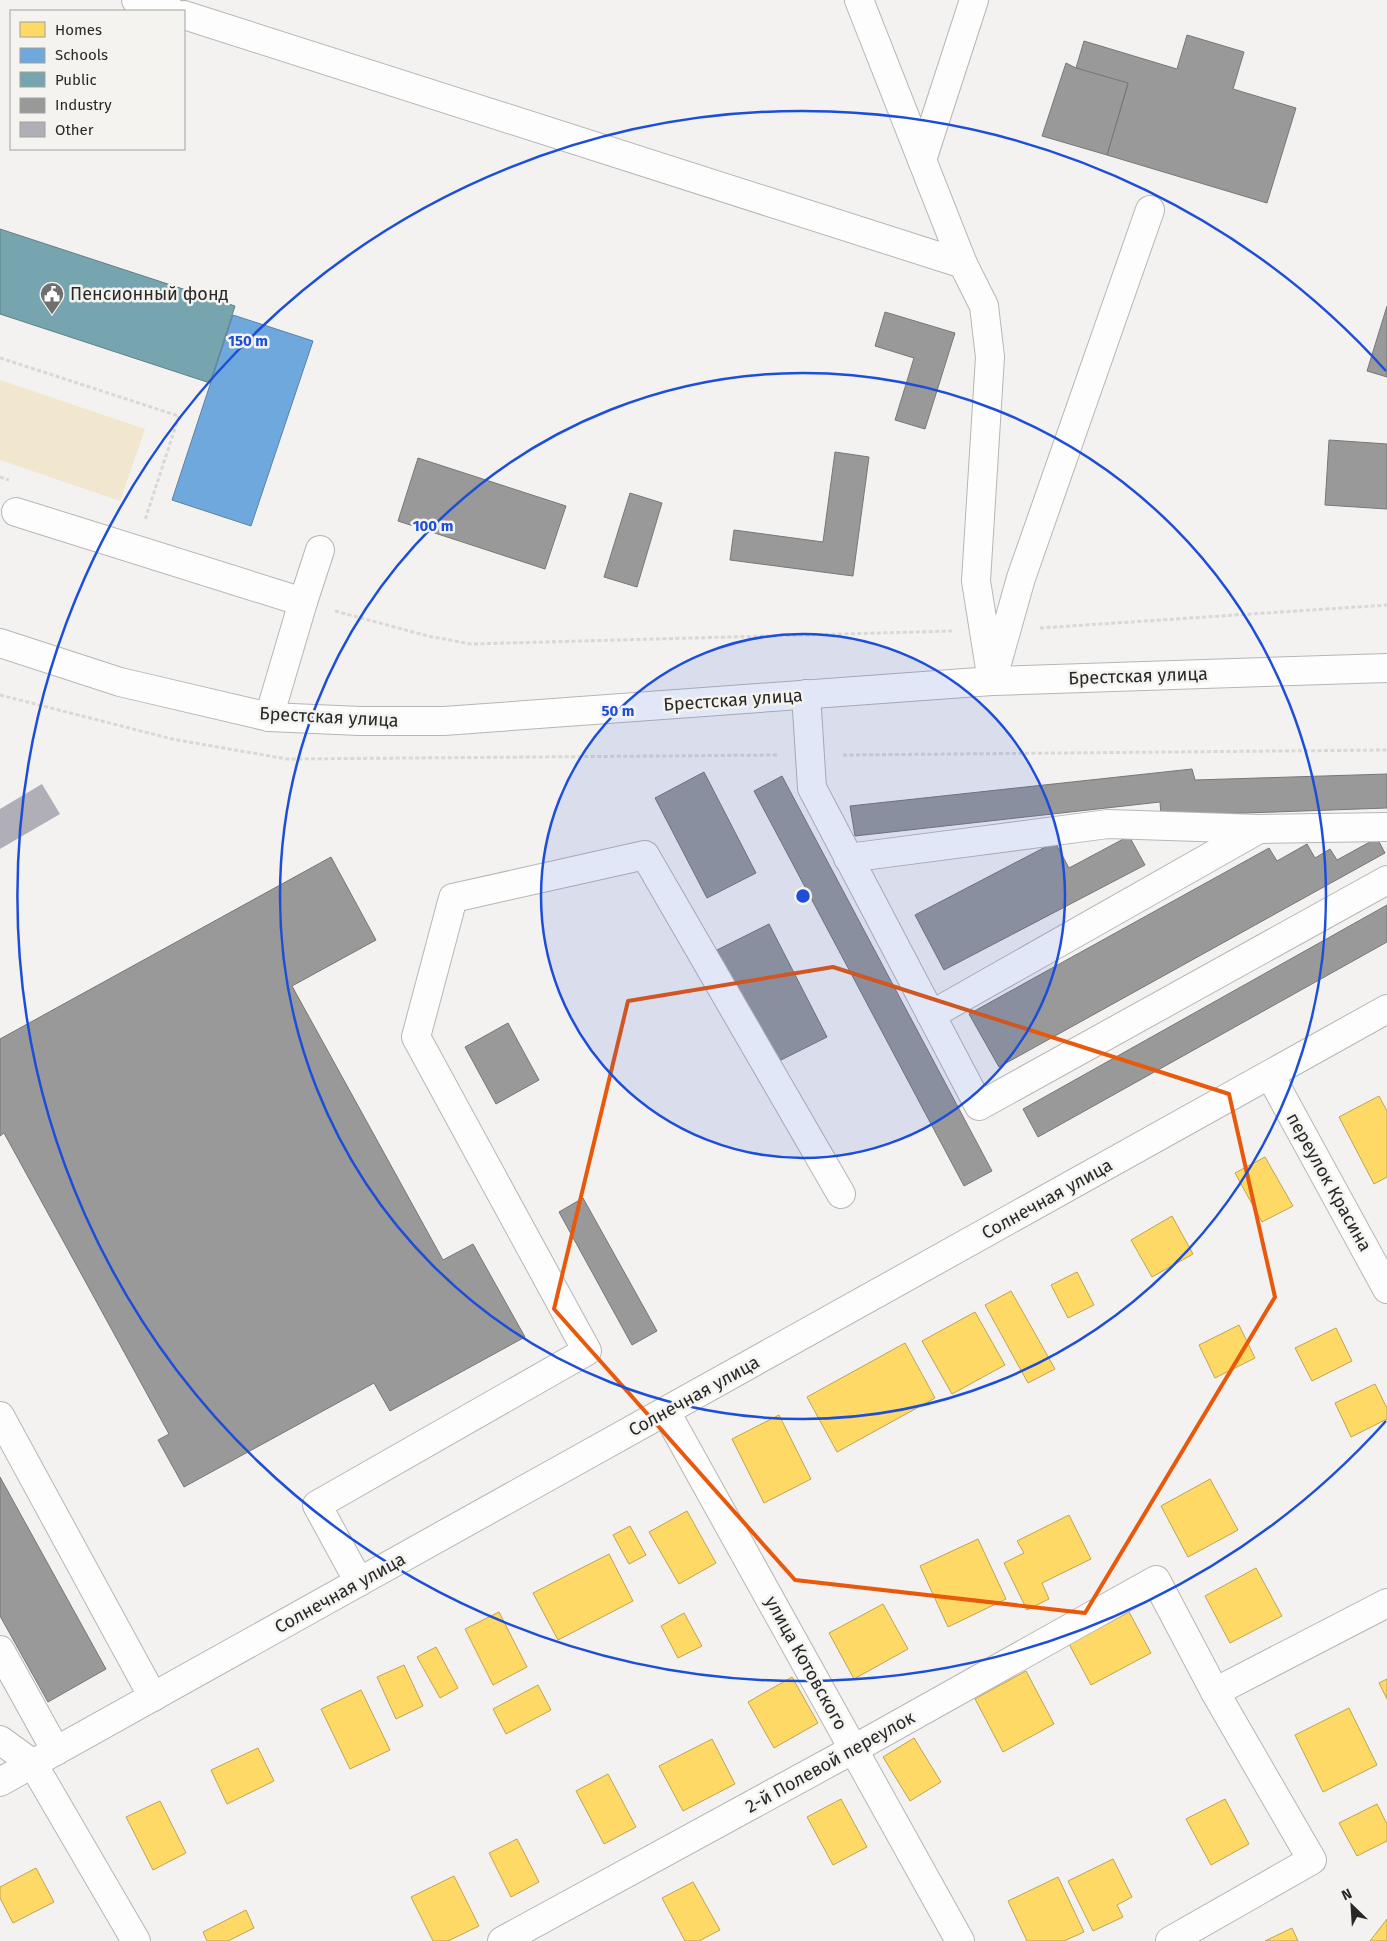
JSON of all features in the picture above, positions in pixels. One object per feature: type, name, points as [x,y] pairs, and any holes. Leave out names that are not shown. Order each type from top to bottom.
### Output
[{"type":"street","points":[[136,0],[168,10]]},
{"type":"street","points":[[858,0],[963,264],[984,306],[990,357],[976,581],[995,630]]},
{"type":"street","points":[[922,160],[974,0]]},
{"type":"street","points":[[185,15],[963,264]]},
{"type":"street","points":[[992,680],[995,630],[1024,568],[1150,210]]},
{"type":"street","points":[[16,512],[303,602]]},
{"type":"street","points":[[269,717],[320,550]]},
{"type":"street","name":"Брестская улица","points":[[0,643],[120,682],[269,717],[360,721],[444,721],[992,680],[1387,668]]},
{"type":"street","points":[[806,694],[812,788],[979,1106],[1387,880]]},
{"type":"street","points":[[848,858],[1108,824],[1259,829],[1387,827]]},
{"type":"street","points":[[931,1015],[1259,829]]},
{"type":"street","points":[[359,1582],[317,1505],[587,1351],[416,1037],[453,898],[645,855],[841,1194]]},
{"type":"street","name":"Солнечная улица","points":[[0,1782],[1387,1009]]},
{"type":"street","name":"переулок Красина","points":[[1270,1075],[1387,1290]]},
{"type":"street","name":"улица Котовского","points":[[666,1412],[960,1941]]},
{"type":"street","points":[[0,1416],[153,1697]]},
{"type":"street","name":"2-й Полевой переулок","points":[[502,1941],[854,1749],[1156,1580],[1215,1692]]},
{"type":"street","points":[[1170,1941],[1312,1860],[1215,1692],[1387,1603]]},
{"type":"street","points":[[0,1650],[44,1758],[136,1941]]},
{"type":"street","points":[[0,1740],[44,1758]]},
{"type":"path","points":[[0,358],[179,416],[144,524]]},
{"type":"path","points":[[0,477],[18,483]]},
{"type":"path","points":[[303,602],[428,636],[471,644],[995,630],[1387,606]]},
{"type":"path","points":[[0,696],[172,739],[287,759],[1387,750]]},
{"type":"highlighted area","points":[[833,967],[1229,1094],[1275,1297],[1085,1613],[795,1580],[554,1309],[628,1001]]},
{"type":"shaded area","points":[[0,380],[145,429],[120,501],[0,460]]},
{"type":"building: Homes","points":[[1379,1096],[1387,1111],[1387,1177],[1374,1184],[1339,1117]]},
{"type":"building: Homes","points":[[1265,1157],[1293,1206],[1262,1222],[1235,1173]]},
{"type":"building: Homes","points":[[1172,1216],[1193,1254],[1152,1277],[1131,1240]]},
{"type":"building: Homes","points":[[1077,1272],[1094,1305],[1068,1318],[1051,1285]]},
{"type":"building: Homes","points":[[1011,1291],[1055,1369],[1028,1383],[985,1305]]},
{"type":"building: Homes","points":[[975,1312],[1005,1365],[952,1394],[922,1341]]},
{"type":"building: Homes","points":[[1239,1325],[1255,1358],[1215,1378],[1199,1345]]},
{"type":"building: Homes","points":[[1336,1328],[1352,1361],[1312,1381],[1295,1348]]},
{"type":"building: Homes","points":[[905,1343],[935,1398],[837,1452],[807,1397]]},
{"type":"building: Homes","points":[[1375,1384],[1387,1408],[1387,1419],[1351,1437],[1335,1403]]},
{"type":"building: Homes","points":[[779,1415],[811,1479],[764,1503],[732,1439]]},
{"type":"building: Homes","points":[[1210,1479],[1238,1530],[1188,1557],[1161,1506]]},
{"type":"building: Homes","points":[[687,1511],[716,1563],[679,1584],[649,1532]]},
{"type":"building: Homes","points":[[1069,1515],[1091,1559],[1042,1583],[1049,1599],[1027,1610],[1004,1563],[1024,1553],[1017,1541]]},
{"type":"building: Homes","points":[[630,1526],[646,1555],[629,1564],[613,1535]]},
{"type":"building: Homes","points":[[978,1539],[1006,1599],[948,1627],[920,1566]]},
{"type":"building: Homes","points":[[609,1554],[633,1601],[558,1640],[533,1593]]},
{"type":"building: Homes","points":[[1256,1568],[1282,1616],[1230,1643],[1205,1596]]},
{"type":"building: Homes","points":[[883,1604],[908,1649],[854,1679],[829,1633]]},
{"type":"building: Homes","points":[[499,1612],[527,1667],[493,1685],[465,1629]]},
{"type":"building: Homes","points":[[1129,1612],[1151,1653],[1091,1685],[1069,1644]]},
{"type":"building: Homes","points":[[684,1613],[702,1646],[678,1658],[661,1626]]},
{"type":"building: Homes","points":[[436,1647],[458,1688],[440,1698],[417,1657]]},
{"type":"building: Homes","points":[[404,1665],[423,1706],[396,1719],[377,1677]]},
{"type":"building: Homes","points":[[1026,1671],[1054,1724],[1003,1752],[975,1699]]},
{"type":"building: Homes","points":[[792,1677],[818,1723],[774,1748],[748,1702]]},
{"type":"building: Homes","points":[[1387,1679],[1387,1699],[1379,1683]]},
{"type":"building: Homes","points":[[538,1685],[551,1710],[506,1734],[493,1709]]},
{"type":"building: Homes","points":[[361,1690],[390,1750],[350,1769],[321,1709]]},
{"type":"building: Homes","points":[[1349,1708],[1377,1765],[1323,1792],[1295,1735]]},
{"type":"building: Homes","points":[[914,1738],[941,1782],[910,1801],[883,1757]]},
{"type":"building: Homes","points":[[712,1739],[735,1784],[683,1811],[659,1766]]},
{"type":"building: Homes","points":[[258,1748],[274,1781],[227,1804],[211,1770]]},
{"type":"building: Homes","points":[[608,1774],[636,1827],[604,1844],[576,1791]]},
{"type":"building: Homes","points":[[841,1799],[867,1847],[833,1865],[807,1817]]},
{"type":"building: Homes","points":[[1225,1799],[1249,1844],[1211,1865],[1186,1819]]},
{"type":"building: Homes","points":[[160,1801],[186,1853],[153,1870],[126,1817]]},
{"type":"building: Homes","points":[[1377,1804],[1387,1824],[1387,1841],[1357,1856],[1339,1823]]},
{"type":"building: Homes","points":[[517,1839],[539,1882],[511,1897],[489,1853]]},
{"type":"building: Homes","points":[[1113,1859],[1132,1897],[1117,1905],[1123,1917],[1093,1931],[1068,1881]]},
{"type":"building: Homes","points":[[36,1868],[54,1902],[13,1923],[0,1898],[0,1887]]},
{"type":"building: Homes","points":[[454,1876],[479,1926],[448,1941],[433,1941],[411,1897]]},
{"type":"building: Homes","points":[[1058,1877],[1084,1932],[1064,1941],[1027,1941],[1008,1901]]},
{"type":"building: Homes","points":[[693,1882],[720,1930],[699,1941],[685,1941],[662,1898]]},
{"type":"building: Homes","points":[[246,1910],[254,1928],[228,1941],[207,1941],[203,1932]]},
{"type":"building: Homes","points":[[1387,1919],[1387,1941],[1370,1941]]},
{"type":"building: Homes","points":[[1292,1928],[1298,1941],[1265,1941]]},
{"type":"building: Schools","points":[[233,315],[313,341],[251,526],[172,500]]},
{"type":"building: Public","points":[[0,229],[235,306],[210,383],[0,314]]},
{"type":"building: Industry","points":[[1187,35],[1244,52],[1233,89],[1296,108],[1267,203],[1107,155],[1128,84],[1076,68],[1084,41],[1177,69]]},
{"type":"building: Industry","points":[[1066,63],[1076,68],[1128,83],[1107,155],[1042,136]]},
{"type":"building: Industry","points":[[1387,306],[1387,377],[1367,371]]},
{"type":"building: Industry","points":[[885,312],[955,333],[925,429],[895,420],[914,358],[875,346]]},
{"type":"building: Industry","points":[[1329,440],[1387,444],[1387,509],[1325,505]]},
{"type":"building: Industry","points":[[835,452],[869,457],[853,576],[730,560],[734,530],[823,542]]},
{"type":"building: Industry","points":[[418,458],[566,506],[545,569],[398,521]]},
{"type":"building: Industry","points":[[630,493],[662,503],[637,587],[604,577]]},
{"type":"building: Industry","points":[[1192,769],[1195,780],[1387,774],[1387,808],[1161,816],[1160,802],[855,836],[850,806]]},
{"type":"building: Industry","points":[[704,772],[756,873],[707,898],[655,798]]},
{"type":"building: Industry","points":[[782,776],[992,1171],[964,1186],[754,791]]},
{"type":"building: Industry","points":[[1129,836],[1145,865],[944,970],[915,915],[1055,842],[1069,868]]},
{"type":"building: Industry","points":[[1377,838],[1385,853],[999,1067],[969,1014],[1269,848],[1277,861],[1307,844],[1315,858],[1330,849],[1337,860]]},
{"type":"building: Industry","points":[[331,857],[376,940],[292,986],[443,1260],[473,1244],[525,1337],[390,1411],[374,1383],[184,1487],[158,1440],[169,1434],[4,1133],[0,1136],[0,1039]]},
{"type":"building: Industry","points":[[1387,905],[1387,942],[1038,1137],[1023,1109]]},
{"type":"building: Industry","points":[[769,924],[827,1037],[775,1063],[717,950]]},
{"type":"building: Industry","points":[[508,1023],[539,1080],[496,1104],[465,1047]]},
{"type":"building: Industry","points":[[583,1198],[657,1331],[632,1345],[559,1212]]},
{"type":"building: Industry","points":[[0,1477],[106,1669],[48,1702],[0,1616]]},
{"type":"building: Other","points":[[42,784],[60,814],[0,849],[0,809]]},
{"type":"place","name":"Пенсионный фонд","points":[[52,315]]}]
